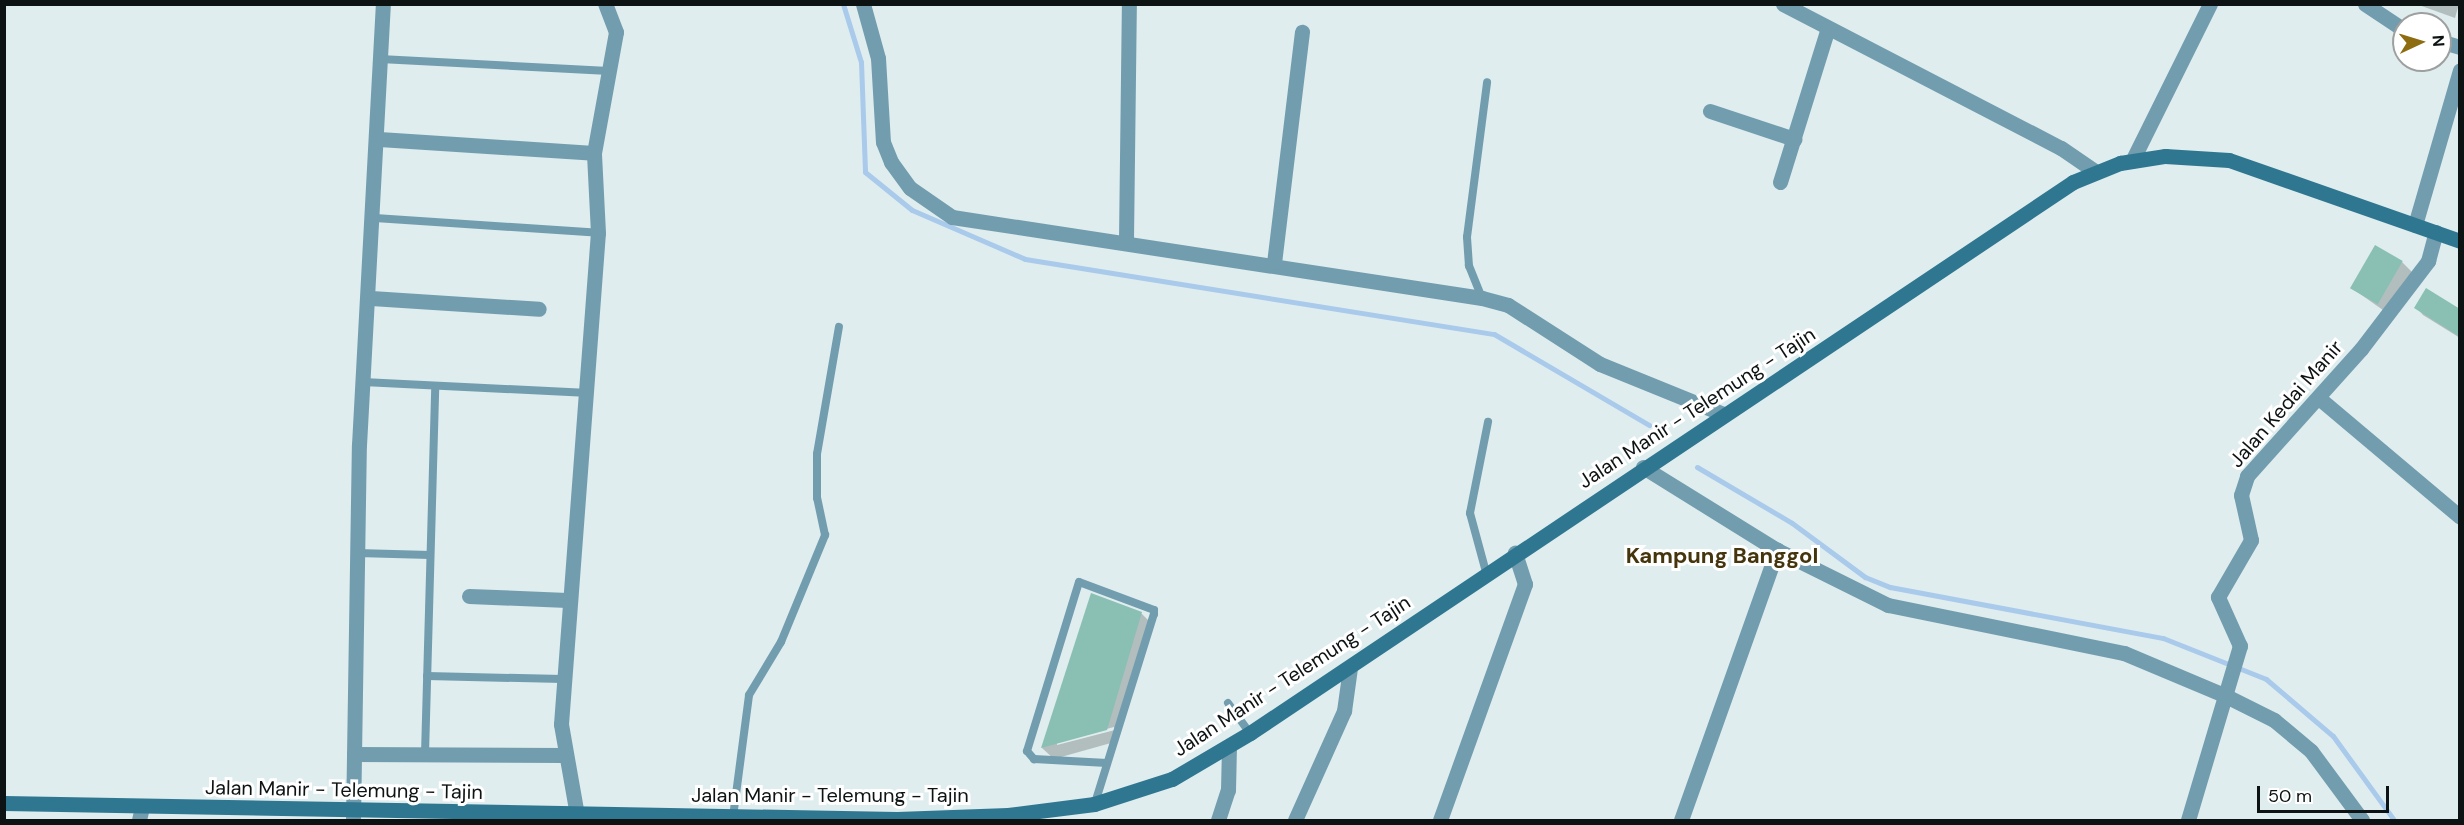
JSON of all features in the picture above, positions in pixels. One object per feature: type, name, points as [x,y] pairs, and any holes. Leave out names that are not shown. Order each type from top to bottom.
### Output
[{"type":"main road","name":"Jalan Manir - Telemung - Tajin","points":[[4,803],[140,814],[492,817],[577,815],[651,818],[1008,815],[1094,804],[1172,780],[1250,733],[1350,668],[1643,467],[1957,263],[2042,198],[2096,172],[2132,161],[2194,155],[2229,160],[2460,241]]},
{"type":"street","points":[[353,816],[357,553],[363,382],[375,218],[383,4]]},
{"type":"street","points":[[577,815],[565,755],[563,679],[567,600],[598,233],[594,153],[616,32],[605,4]]},
{"type":"street","points":[[863,4],[878,58],[884,142],[910,188],[952,217],[1126,240],[1482,298],[1508,306],[1600,364],[1723,414]]},
{"type":"street","points":[[1126,240],[1129,4]]},
{"type":"street","points":[[1784,4],[2061,148],[2096,172]]},
{"type":"street","points":[[2132,161],[2210,4]]},
{"type":"street","points":[[2365,4],[2384,12]]},
{"type":"street","points":[[1780,182],[1828,28]]},
{"type":"street","points":[[1274,263],[1302,32]]},
{"type":"street","points":[[2415,225],[2460,70]]},
{"type":"street","points":[[1710,111],[1794,139]]},
{"type":"street","points":[[379,139],[594,153]]},
{"type":"street","name":"Jalan Kedai Manir","points":[[2225,692],[2240,646],[2218,597],[2251,540],[2241,495],[2247,476],[2320,399],[2428,261],[2436,232]]},
{"type":"street","points":[[370,298],[539,309]]},
{"type":"street","points":[[2320,399],[2460,517]]},
{"type":"street","points":[[1643,467],[1777,550],[1888,605],[2124,653],[2225,692],[2274,720],[2311,751],[2362,820]]},
{"type":"street","points":[[1681,820],[1777,550]]},
{"type":"street","points":[[1440,820],[1525,584],[1515,553]]},
{"type":"street","points":[[469,596],[567,600]]},
{"type":"street","points":[[1295,820],[1344,711],[1350,668]]},
{"type":"street","points":[[2188,820],[2225,692]]},
{"type":"street","points":[[1218,820],[1228,790],[1229,746]]},
{"type":"street","points":[[354,754],[565,755]]},
{"type":"lane","points":[[380,58],[609,71]]},
{"type":"lane","points":[[1482,298],[1469,266],[1467,237],[1487,82]]},
{"type":"lane","points":[[375,218],[598,233]]},
{"type":"lane","points":[[733,817],[749,695],[781,642],[825,535],[817,498],[817,454],[839,327]]},
{"type":"lane","points":[[363,382],[584,393]]},
{"type":"lane","points":[[425,754],[435,387]]},
{"type":"lane","points":[[1486,573],[1470,513],[1488,422]]},
{"type":"lane","points":[[357,553],[430,555]]},
{"type":"lane","points":[[1094,804],[1107,763],[1154,610],[1079,582],[1027,751],[1034,759],[1107,763]]},
{"type":"lane","points":[[427,676],[563,679]]},
{"type":"lane","points":[[1227,703],[1250,733]]},
{"type":"building","points":[[2375,245],[2403,261],[2378,304],[2350,288]]},
{"type":"building","points":[[2426,288],[2460,309],[2460,337],[2414,308]]},
{"type":"building","points":[[1091,593],[1142,612],[1107,730],[1041,748]]},
{"type":"waterway","points":[[843,4],[861,62],[865,172],[912,210],[1025,259],[1494,334],[1649,425]]},
{"type":"waterway","points":[[1697,467],[1792,523],[1865,577],[1890,587],[2163,638],[2266,679],[2333,736],[2394,820]]},
{"type":"district","name":"Kampung Banggol","points":[[1722,556]]}]
